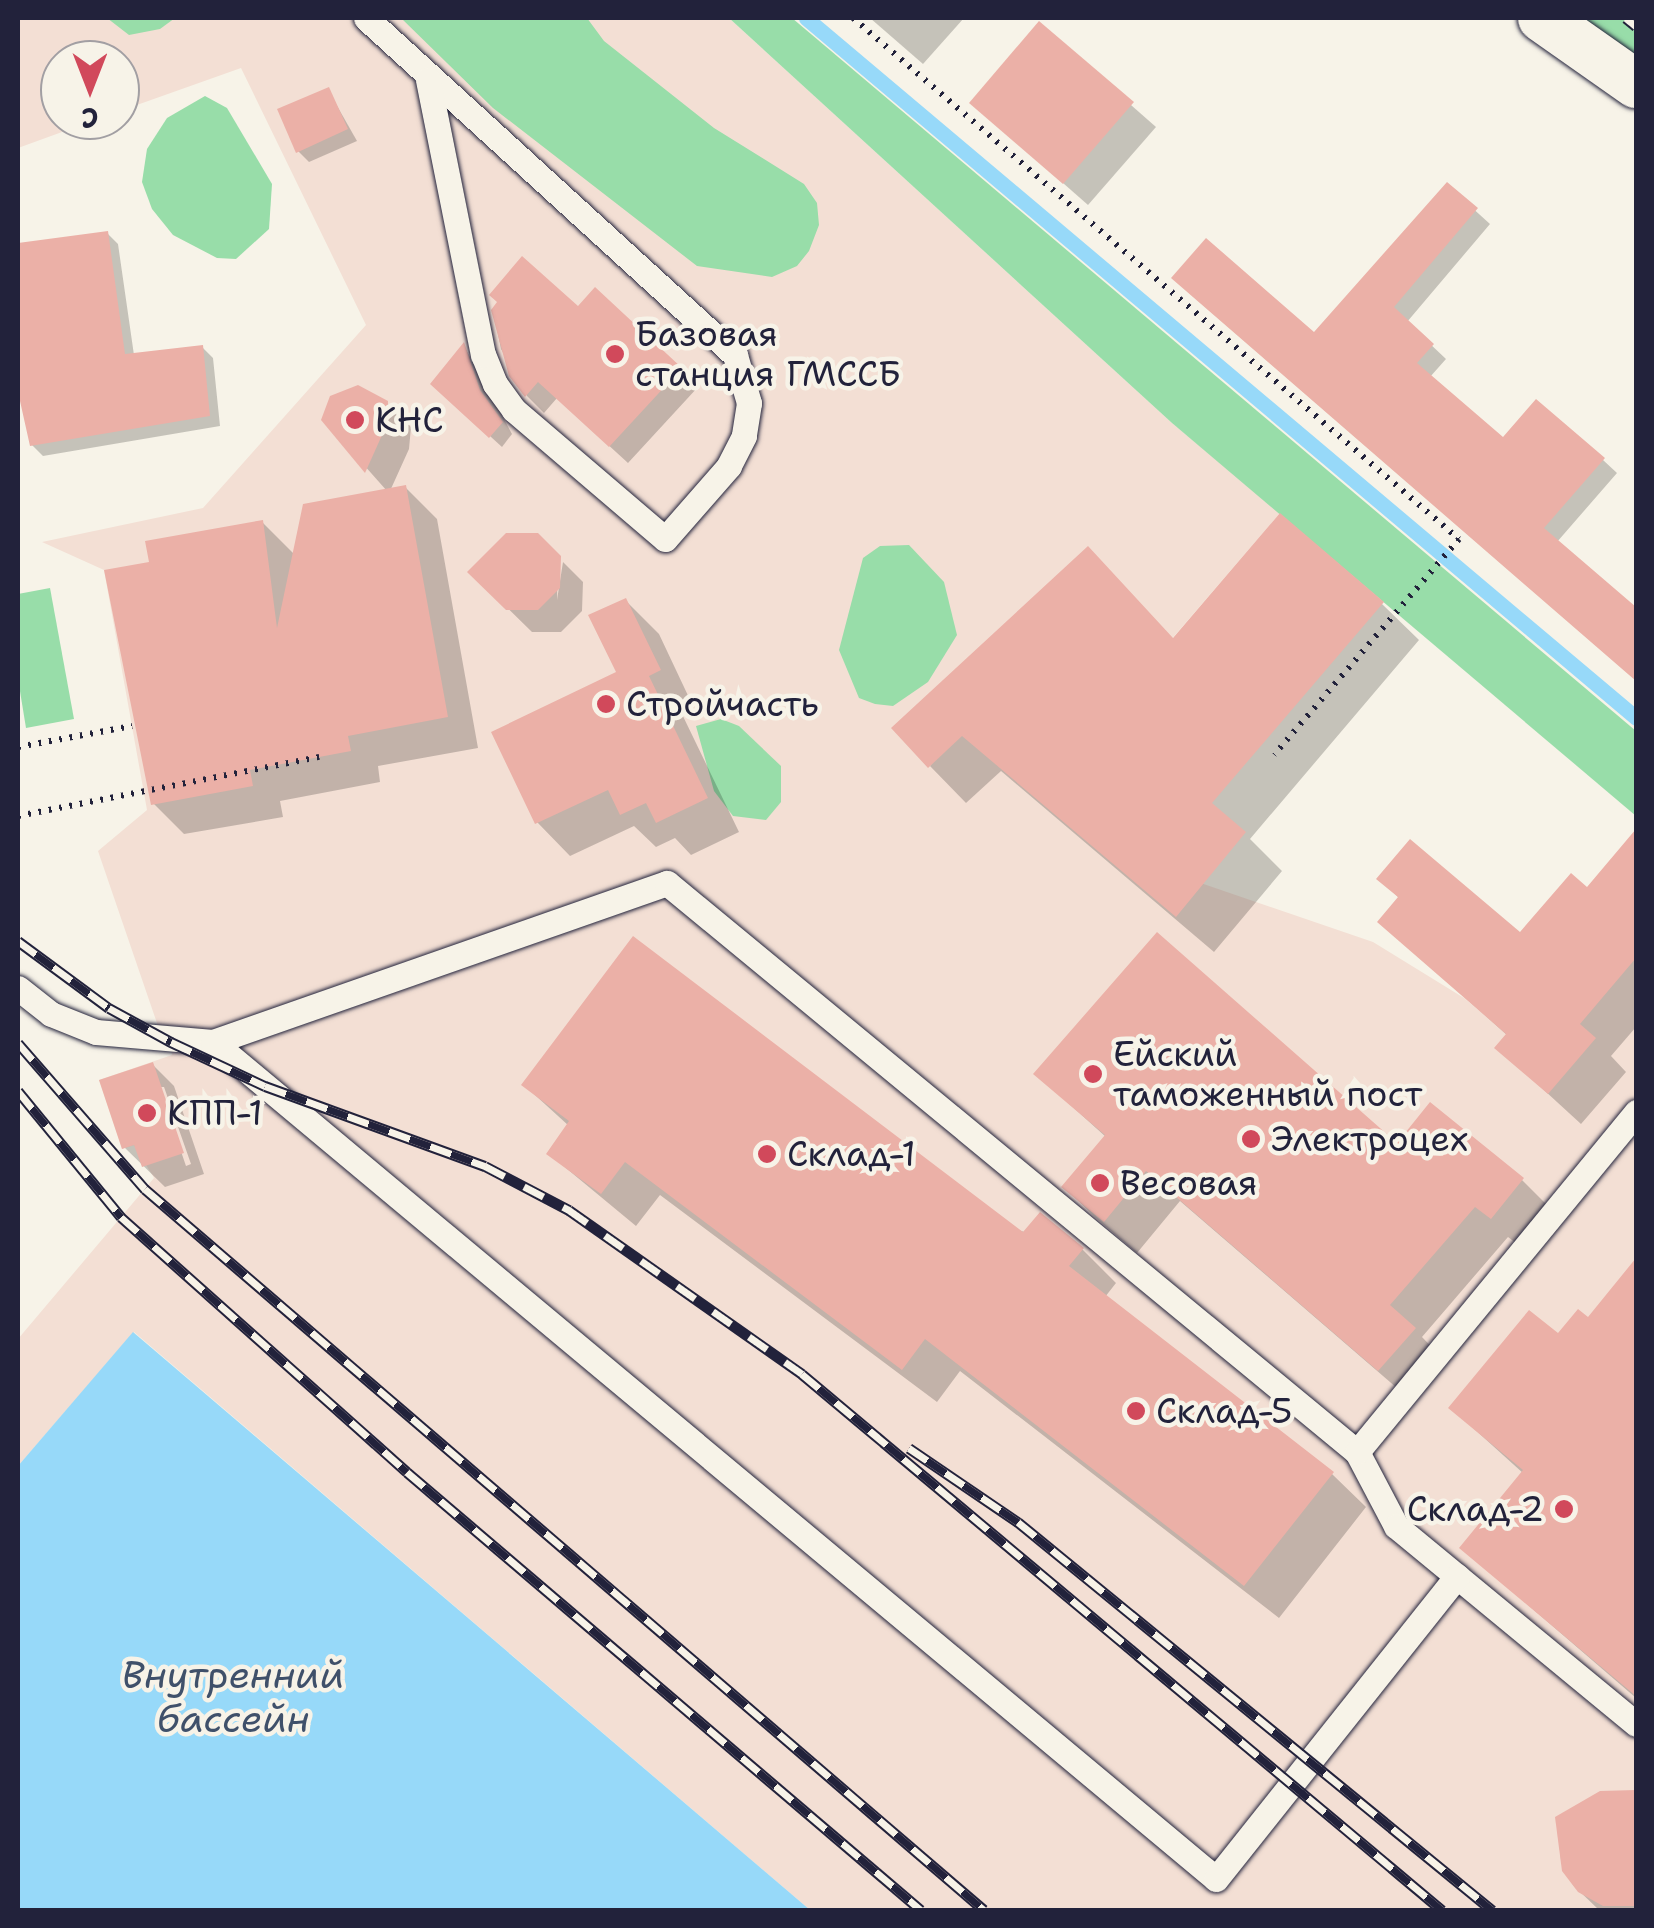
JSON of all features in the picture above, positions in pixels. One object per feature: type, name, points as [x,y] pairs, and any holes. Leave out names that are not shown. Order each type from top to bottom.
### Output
[{"type":"street","points":[[1542,18],[1636,84]]},
{"type":"lane","points":[[366,18],[428,79],[713,330],[742,370],[749,403],[738,451],[665,539],[514,410],[495,384],[428,79]]},
{"type":"lane","points":[[18,988],[51,1014],[96,1032],[214,1042],[667,883],[1357,1452],[1396,1526],[1636,1724]]},
{"type":"lane","points":[[214,1042],[1216,1879],[1457,1576]]},
{"type":"lane","points":[[1357,1452],[1636,1112]]},
{"type":"path","points":[[853,18],[1459,539],[1274,755]]},
{"type":"path","points":[[18,747],[132,726]]},
{"type":"path","points":[[18,816],[319,757]]},
{"type":"shaded area","points":[[18,18],[729,18],[1172,423],[1280,513],[1036,797],[1157,868],[1373,942],[1464,998],[1506,1033],[1636,882],[1636,1910],[810,1910],[134,1332],[18,1466],[18,1339],[154,1178],[134,1145],[122,1149],[99,1080],[172,1055],[170,1027],[159,1029],[98,851],[147,810],[104,570],[42,542],[203,508],[366,325],[241,68],[140,104],[140,40],[40,40],[40,140],[18,148]]},
{"type":"green space","points":[[107,18],[175,18],[160,29],[129,35]]},
{"type":"green space","points":[[401,18],[587,18],[604,41],[714,128],[804,184],[817,203],[819,225],[809,251],[797,266],[772,277],[697,266],[493,108]]},
{"type":"green space","points":[[729,18],[792,18],[1636,731],[1636,816],[1172,423]]},
{"type":"green space","points":[[1577,18],[1636,18],[1636,60]]},
{"type":"green space","points":[[205,96],[227,108],[272,184],[269,229],[236,259],[217,258],[173,235],[152,209],[142,182],[147,149],[167,118]]},
{"type":"green space","points":[[909,545],[944,582],[957,635],[928,682],[893,706],[875,704],[859,698],[839,650],[863,558],[880,546]]},
{"type":"green space","points":[[50,588],[74,719],[26,728],[18,679],[18,594]]},
{"type":"green space","points":[[721,719],[739,726],[781,766],[781,802],[766,820],[733,816],[714,791],[696,726]]},
{"type":"water","name":"Внутренний бассейн","points":[[133,1332],[810,1910],[18,1910],[18,1466]]},
{"type":"building","points":[[1039,21],[1134,102],[1063,184],[969,103]]},
{"type":"building","points":[[329,87],[348,129],[296,153],[277,109]]},
{"type":"building","points":[[1447,182],[1478,208],[1394,307],[1434,344],[1417,363],[1503,437],[1536,399],[1605,458],[1544,528],[1636,607],[1636,681],[1171,278],[1206,238],[1314,332]]},
{"type":"building","points":[[108,231],[125,354],[203,345],[210,416],[30,446],[18,392],[18,243]]},
{"type":"building","points":[[522,256],[578,306],[595,287],[682,368],[609,447],[538,382],[525,397],[509,376],[491,310],[497,302],[489,295]]},
{"type":"building","points":[[464,342],[480,390],[503,422],[489,438],[430,384]]},
{"type":"building","name":"КНС","points":[[358,385],[388,401],[387,424],[365,473],[321,420],[330,396]]},
{"type":"building","points":[[406,485],[448,717],[348,736],[351,751],[250,770],[253,786],[151,805],[104,570],[149,562],[145,541],[263,520],[277,628],[303,504]]},
{"type":"building","points":[[1280,513],[1384,602],[1212,803],[1246,832],[1176,917],[962,736],[928,768],[891,728],[1088,546],[1173,638]]},
{"type":"building","points":[[506,533],[538,533],[561,556],[560,588],[538,610],[506,610],[467,572]]},
{"type":"building","name":"Стройчасть","points":[[626,598],[661,670],[649,676],[708,798],[656,823],[646,803],[620,815],[608,790],[535,824],[491,732],[616,672],[588,615]]},
{"type":"building","points":[[1636,829],[1636,958],[1580,1024],[1596,1038],[1548,1094],[1494,1048],[1506,1034],[1377,922],[1398,897],[1376,879],[1410,839],[1520,932],[1571,873],[1587,887]]},
{"type":"building","points":[[1157,932],[1397,1143],[1430,1102],[1524,1178],[1491,1219],[1475,1207],[1390,1305],[1416,1328],[1378,1371],[1146,1171],[1104,1222],[1061,1187],[1105,1135],[1033,1074]]},
{"type":"building","points":[[633,936],[1023,1232],[1040,1212],[1084,1248],[1069,1266],[1334,1472],[1244,1586],[925,1339],[902,1370],[625,1162],[601,1194],[546,1154],[569,1121],[521,1085]]},
{"type":"building","name":"КПП-1","points":[[153,1062],[184,1153],[142,1167],[134,1145],[122,1149],[99,1080]]},
{"type":"building","name":"Склад-2","points":[[1636,1258],[1636,1696],[1459,1548],[1523,1470],[1448,1408],[1529,1310],[1558,1333],[1578,1309],[1588,1317]]},
{"type":"building","points":[[1636,1790],[1636,1906],[1603,1906],[1578,1892],[1562,1871],[1555,1817],[1600,1791]]},
{"type":"waterway","points":[[806,18],[1636,718]]},
{"type":"railway","points":[[1626,18],[1636,26]]},
{"type":"railway","points":[[18,941],[109,1008],[171,1042],[265,1086],[485,1166],[569,1210],[802,1374],[1442,1910]]},
{"type":"railway","points":[[18,1043],[145,1189],[984,1910]]},
{"type":"railway","points":[[18,1091],[121,1217],[407,1472],[921,1910]]},
{"type":"railway","points":[[909,1448],[1018,1522],[1492,1910]]},
{"type":"place","name":"Базовая станция ГМССБ","points":[[615,354]]},
{"type":"place","name":"КНС","points":[[355,420]]},
{"type":"place","name":"Стройчасть","points":[[606,704]]},
{"type":"place","name":"Ейский таможенный пост","points":[[1093,1074]]},
{"type":"place","name":"КПП-1","points":[[147,1113]]},
{"type":"place","name":"Электроцех","points":[[1251,1139]]},
{"type":"place","name":"Склад-1","points":[[767,1154]]},
{"type":"place","name":"Весовая","points":[[1100,1183]]},
{"type":"place","name":"Склад-5","points":[[1136,1411]]},
{"type":"place","name":"Склад-2","points":[[1564,1509]]}]
